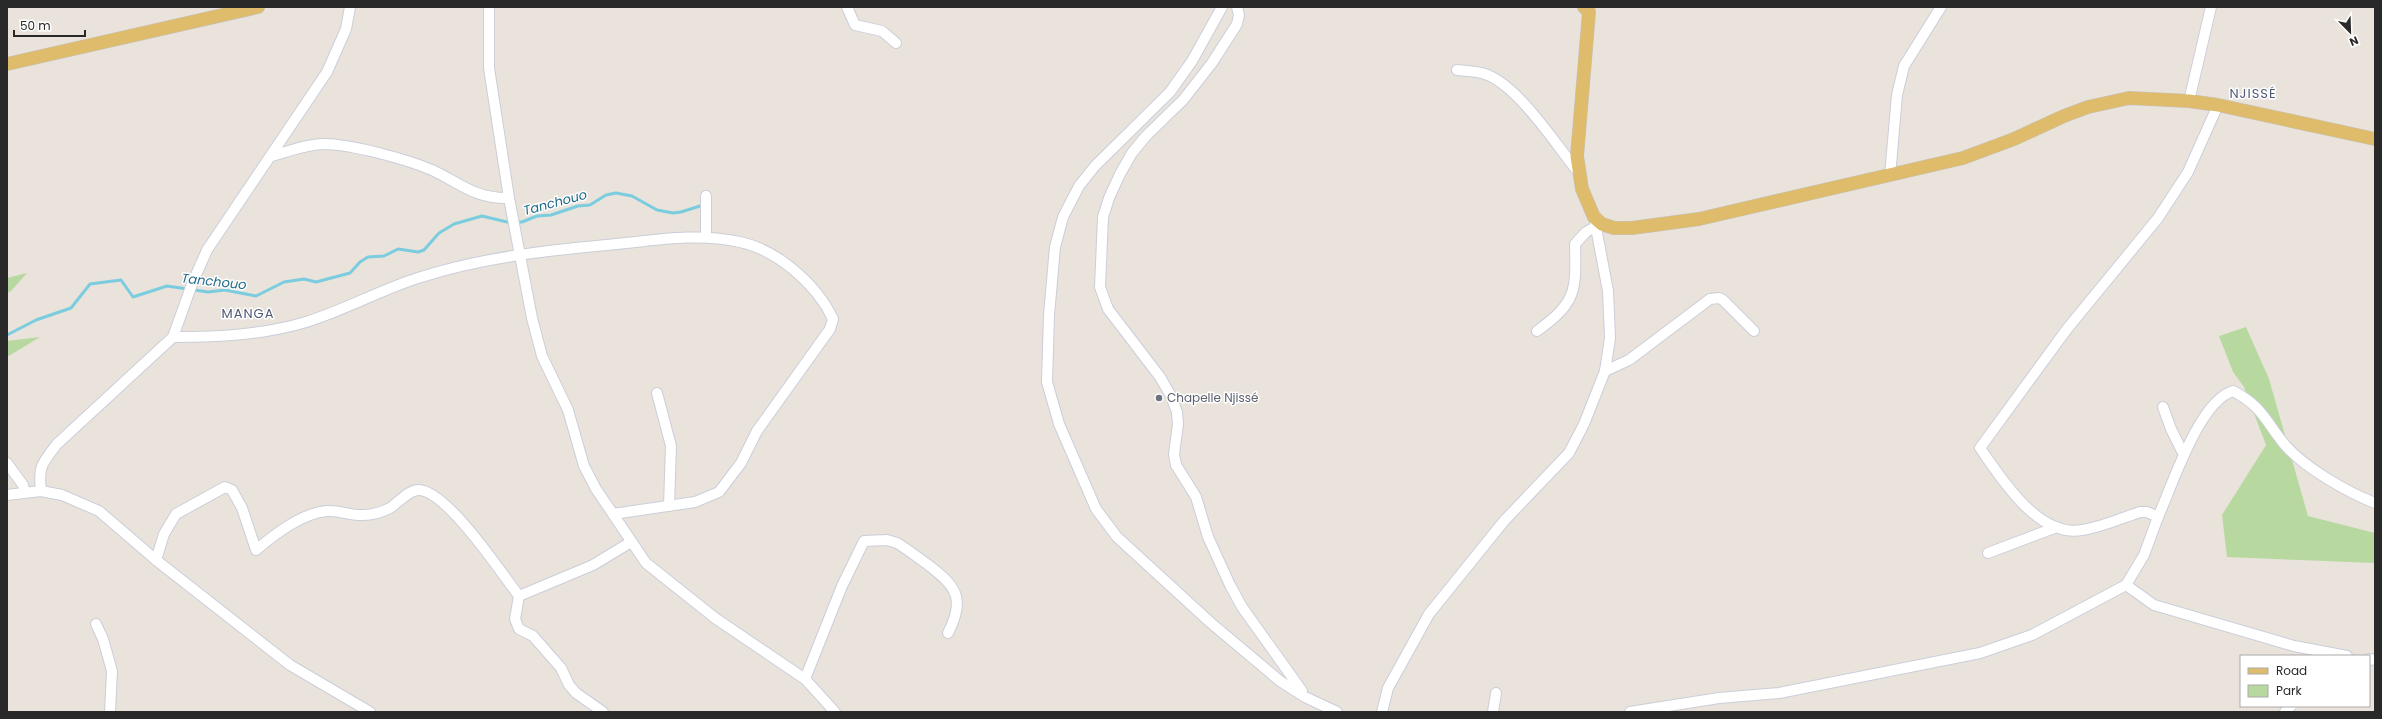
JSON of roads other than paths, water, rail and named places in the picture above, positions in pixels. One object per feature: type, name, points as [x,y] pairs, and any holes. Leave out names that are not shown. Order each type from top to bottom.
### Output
[{"type":"main road","points":[[7,64],[258,7]]},
{"type":"main road","points":[[1587,9],[1577,156],[1579,173],[1582,189],[1594,222],[1614,228],[1650,227],[1728,212],[1963,158],[2014,139],[2064,116],[2114,101],[2144,98],[2189,101],[2317,125],[2375,139]]},
{"type":"street","points":[[41,491],[39,476],[42,463],[57,444],[173,337],[192,284],[214,239],[272,156],[327,72],[346,29],[350,7]]},
{"type":"street","points":[[489,7],[488,60],[509,198],[540,349],[568,410],[584,466],[596,489],[646,563],[660,576],[733,631],[805,680],[835,712]]},
{"type":"street","points":[[847,7],[855,25],[882,31],[896,43]]},
{"type":"street","points":[[1222,7],[1192,61],[1170,92],[1094,166],[1079,186],[1063,217],[1055,247],[1048,315],[1047,382],[1050,398],[1059,424],[1096,509],[1117,537],[1212,623],[1280,681],[1305,697],[1336,712]]},
{"type":"street","points":[[1236,7],[1239,15],[1237,24],[1212,63],[1183,100],[1132,153],[1111,192],[1103,217],[1100,287],[1108,309],[1160,377],[1171,396],[1177,412],[1178,424],[1174,454],[1176,465],[1196,497],[1208,538],[1230,585],[1242,607],[1305,697]]},
{"type":"street","points":[[1890,176],[1896,95],[1904,66],[1941,7]]},
{"type":"street","points":[[2189,101],[2211,7]]},
{"type":"street","points":[[1457,70],[1484,73],[1502,82],[1523,103],[1579,173]]},
{"type":"street","points":[[2158,518],[2147,512],[2140,512],[2081,530],[2058,527],[2039,517],[2023,505],[1980,448],[2067,330],[2158,218],[2188,172],[2218,106]]},
{"type":"street","points":[[272,156],[299,147],[314,145],[325,144],[356,148],[420,166],[446,177],[465,190],[500,198],[509,198]]},
{"type":"street","points":[[706,196],[706,237]]},
{"type":"street","points":[[1536,331],[1568,304],[1574,290],[1577,273],[1575,244],[1594,222]]},
{"type":"street","points":[[1382,712],[1388,688],[1429,614],[1504,521],[1569,453],[1584,424],[1605,371],[1610,338],[1608,291],[1594,222]]},
{"type":"street","points":[[173,337],[235,335],[307,322],[416,279],[471,264],[521,254],[653,239],[706,237],[740,242],[771,254],[804,281],[826,306],[833,319],[830,329],[819,347],[761,425],[741,463],[724,486],[709,498],[695,502],[613,514]]},
{"type":"street","points":[[1605,371],[1630,360],[1710,299],[1719,298],[1723,300],[1754,331]]},
{"type":"street","points":[[1630,712],[1719,698],[1780,693],[1980,654],[2032,635],[2126,585],[2144,555],[2184,456],[2203,416],[2222,396],[2233,390],[2259,410],[2294,454],[2343,489],[2375,503]]},
{"type":"street","points":[[657,393],[671,446],[669,506]]},
{"type":"street","points":[[2163,407],[2171,430],[2184,456]]},
{"type":"street","points":[[7,463],[23,485],[25,492]]},
{"type":"street","points":[[156,560],[164,534],[176,514],[225,487],[232,490],[238,499],[256,550],[272,536],[311,515],[326,511],[353,515],[373,514],[390,508],[408,494],[417,490],[431,493],[466,526],[519,596],[515,619],[519,629],[533,636],[561,668],[569,685],[576,693],[604,712]]},
{"type":"street","points":[[7,495],[41,491],[82,502],[99,511],[156,560],[290,665],[370,712]]},
{"type":"street","points":[[1988,553],[2058,527]]},
{"type":"street","points":[[805,680],[820,638],[864,541],[881,540],[897,543],[950,582],[956,595],[957,607],[956,616],[948,633]]},
{"type":"street","points":[[519,596],[593,564],[631,542]]},
{"type":"street","points":[[2126,585],[2154,605],[2329,655]]},
{"type":"street","points":[[96,624],[103,639],[112,671],[110,712]]},
{"type":"street","points":[[1493,712],[1496,693]]},
{"type":"waterway","name":"Tanchouo","points":[[7,335],[36,320],[71,308],[90,284],[121,280],[133,297],[167,286],[208,292],[225,290],[256,296],[284,282],[304,279],[316,282],[350,273],[360,262],[368,257],[384,256],[398,249],[418,252],[424,250],[439,233],[454,224],[482,216],[507,222],[522,222],[537,216],[551,215],[578,206],[590,205],[606,195],[616,193],[632,196],[657,210],[673,213],[700,206]]},
{"type":"place","name":"Chapelle Njissé","points":[[1159,398]]},
{"type":"district","name":"NJISSÉ","points":[[2253,93]]},
{"type":"district","name":"MANGA","points":[[248,313]]}]
